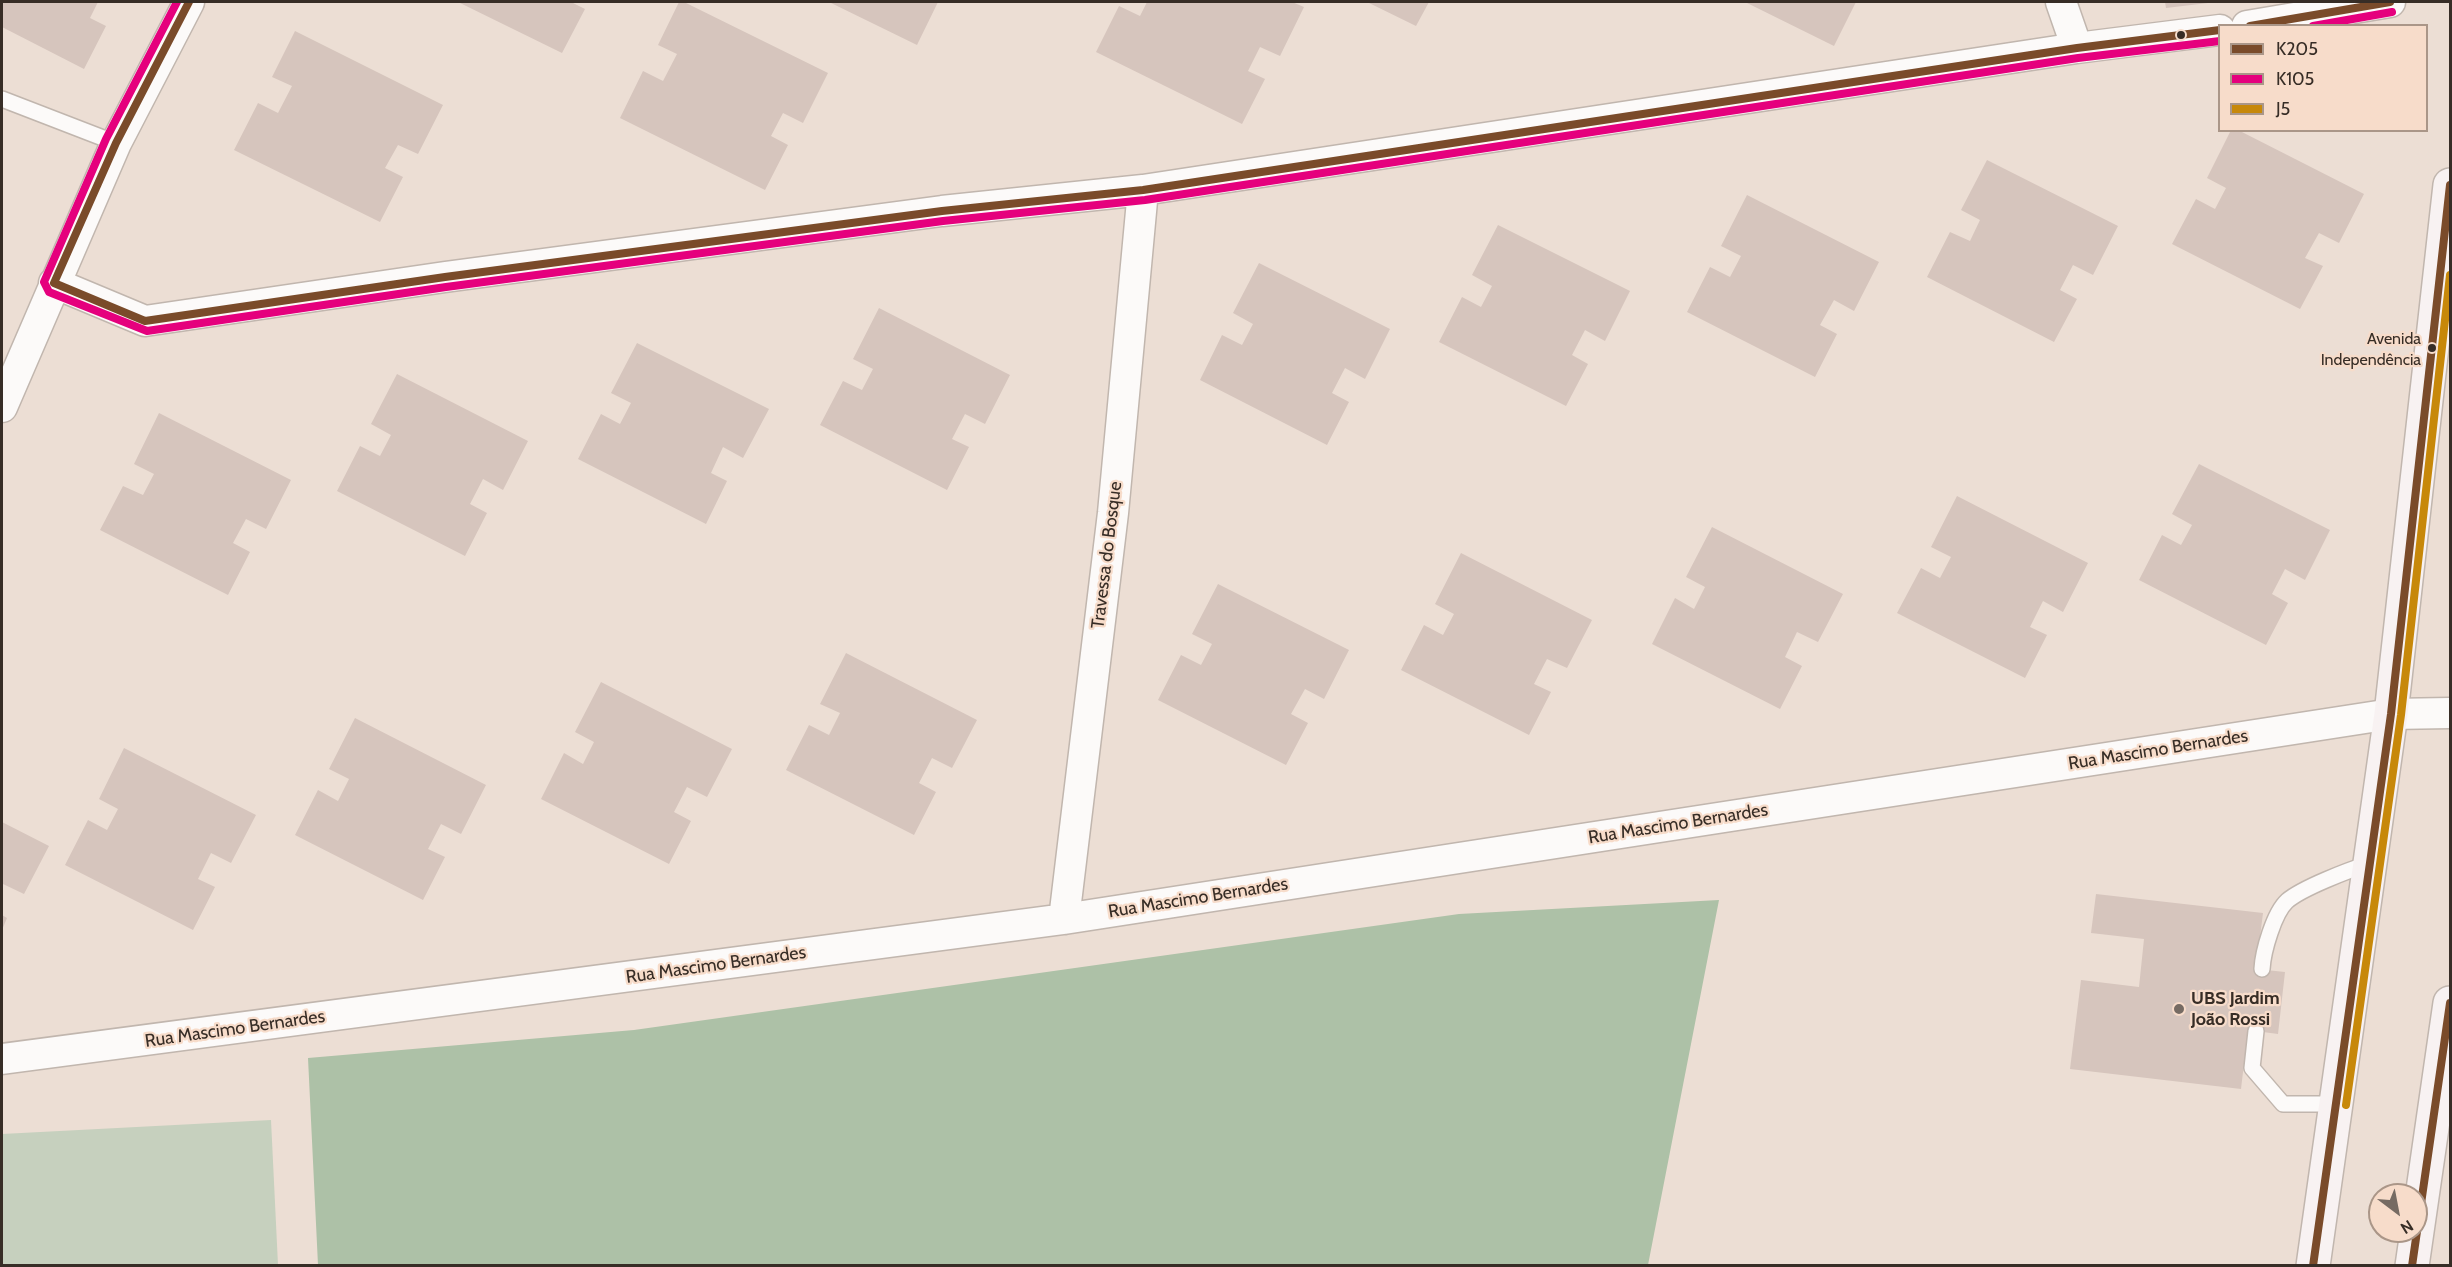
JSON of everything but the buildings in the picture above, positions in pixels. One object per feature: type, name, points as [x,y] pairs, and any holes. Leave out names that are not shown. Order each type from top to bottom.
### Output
[{"type":"main road","points":[[2313,1266],[2391,714],[2451,185]]},
{"type":"main road","points":[[2412,1266],[2451,1003]]},
{"type":"street","points":[[6,387],[116,143],[189,2]]},
{"type":"street","points":[[2061,2],[2077,48]]},
{"type":"street","points":[[2259,24],[2390,2]]},
{"type":"street","points":[[54,283],[145,321],[445,277],[930,213],[1143,190],[2077,48],[2218,30]]},
{"type":"street","name":"Travessa do Bosque","points":[[1064,919],[1113,513],[1143,190]]},
{"type":"street","name":"Rua Mascimo Bernardes","points":[[2,1059],[1064,919],[2391,714],[2451,713]]},
{"type":"lane","points":[[2,99],[116,143]]},
{"type":"lane","points":[[2262,969],[2264,945],[2287,901],[2340,873],[2368,864]]},
{"type":"lane","points":[[2256,1031],[2252,1068],[2283,1104],[2336,1104]]},
{"type":"green space","points":[[1719,900],[1648,1265],[318,1265],[308,1058],[634,1030],[1459,914]]},
{"type":"green space","points":[[271,1120],[278,1265],[2,1265],[2,1134]]},
{"type":"transit line","name":"K105","points":[[177,2],[106,139],[44,282],[49,292],[147,331],[446,287],[943,221],[1145,200],[2078,58],[2218,41]]},
{"type":"transit line","name":"K205","points":[[189,2],[116,143],[54,283],[145,321],[445,277],[942,211],[1143,190],[2077,48],[2218,30]]},
{"type":"transit line","name":"K205","points":[[2262,24],[2390,2]]},
{"type":"transit line","name":"K105","points":[[2324,24],[2392,12]]},
{"type":"transit line","name":"K205","points":[[2313,1266],[2391,714],[2450,185]]},
{"type":"transit line","name":"J5","points":[[2346,1105],[2401,715],[2450,275]]},
{"type":"transit line","name":"K205","points":[[2412,1266],[2450,1003]]},
{"type":"place","name":"Avenida Independência","points":[[2432,348]]},
{"type":"place","name":"UBS Jardim João Rossi","points":[[2179,1009]]}]
